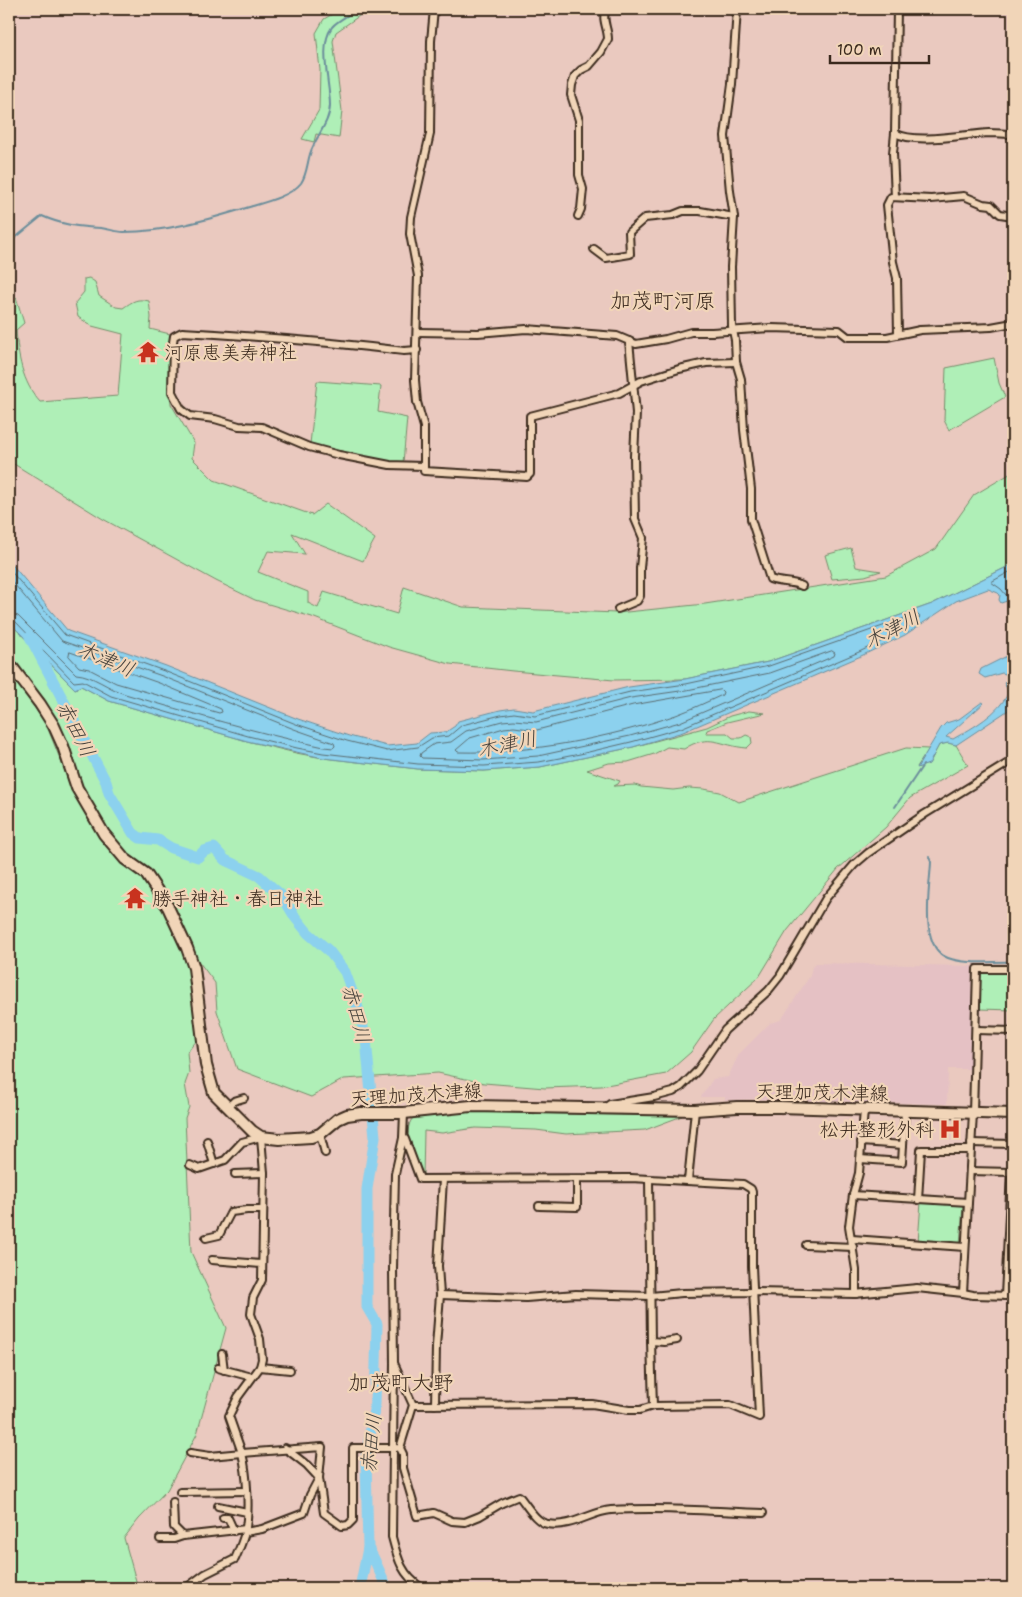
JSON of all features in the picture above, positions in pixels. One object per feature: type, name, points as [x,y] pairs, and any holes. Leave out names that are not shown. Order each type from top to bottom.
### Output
[{"type":"main road","points":[[9,663],[54,726],[64,746],[77,788],[104,834],[125,859],[146,874],[168,907],[194,968],[206,1065],[214,1093],[227,1108],[261,1137]]},
{"type":"main road","name":"天理加茂木津線","points":[[261,1137],[279,1139],[302,1138],[320,1134],[338,1119],[347,1115],[361,1113],[404,1113],[471,1106],[695,1110],[754,1107],[1013,1114]]},
{"type":"street","points":[[434,9],[431,41],[430,134],[410,226],[411,247],[418,276],[416,387],[424,427],[424,471],[527,477],[530,474],[530,416],[619,393],[634,384],[679,369],[706,363],[736,362]]},
{"type":"street","points":[[578,216],[581,210],[583,189],[580,175],[579,120],[572,95],[572,85],[575,76],[589,66],[601,52],[608,39],[604,22],[606,9]]},
{"type":"street","points":[[737,9],[732,84],[725,136],[734,217],[731,267],[733,330],[736,362],[741,379],[744,430],[751,489],[751,519],[770,579],[776,582],[796,583],[802,586]]},
{"type":"street","points":[[895,197],[893,153],[897,9]]},
{"type":"street","points":[[895,133],[903,137],[955,137],[992,133],[1013,134]]},
{"type":"street","points":[[898,334],[897,278],[893,262],[887,205],[891,197],[932,199],[964,196],[983,204],[991,205],[1000,214],[1013,216]]},
{"type":"street","points":[[594,249],[606,258],[630,254],[629,232],[645,218],[673,216],[683,212],[700,211],[734,217]]},
{"type":"street","points":[[417,332],[478,333],[526,330],[617,336],[636,344],[666,339],[691,332],[771,328],[839,330],[848,336],[887,337],[948,328],[990,327],[1013,323]]},
{"type":"street","points":[[417,350],[404,351],[305,339],[182,332],[174,336],[172,392],[181,409],[190,416],[215,419],[239,426],[262,427],[308,447],[339,455],[390,465],[423,466]]},
{"type":"street","points":[[618,609],[637,601],[640,596],[643,538],[635,519],[634,456],[636,413],[629,341]]},
{"type":"street","points":[[605,1108],[610,1104],[673,1092],[681,1087],[697,1071],[725,1030],[768,991],[780,976],[826,898],[854,865],[925,814],[1013,760]]},
{"type":"street","points":[[963,1293],[973,1113],[977,969],[1013,969]]},
{"type":"street","points":[[976,1030],[1013,1031]]},
{"type":"street","points":[[227,1108],[234,1101],[244,1098]]},
{"type":"street","points":[[688,1181],[695,1110]]},
{"type":"street","points":[[856,1294],[849,1226],[860,1159],[864,1110]]},
{"type":"street","points":[[860,1159],[902,1162],[905,1111]]},
{"type":"street","points":[[404,1113],[402,1138],[395,1174],[393,1269],[396,1448],[392,1537],[398,1561],[411,1581],[422,1588]]},
{"type":"street","points":[[320,1134],[325,1154]]},
{"type":"street","points":[[186,1588],[205,1574],[235,1558],[246,1531],[246,1470],[229,1416],[238,1397],[260,1367],[262,1359],[260,1339],[251,1314],[252,1298],[262,1280],[264,1173],[261,1137],[242,1142],[225,1160],[199,1169],[190,1165]]},
{"type":"street","points":[[402,1138],[405,1139],[420,1180],[649,1179],[744,1184],[751,1189],[759,1417],[730,1405],[653,1406],[640,1410],[592,1404],[413,1405]]},
{"type":"street","points":[[207,1141],[214,1164]]},
{"type":"street","points":[[861,1142],[903,1145]]},
{"type":"street","points":[[918,1200],[921,1150],[1013,1144]]},
{"type":"street","points":[[970,1171],[1011,1172],[1005,1296]]},
{"type":"street","points":[[235,1174],[264,1173]]},
{"type":"street","points":[[434,1405],[440,1295],[438,1266],[443,1179]]},
{"type":"street","points":[[539,1206],[577,1206],[577,1179]]},
{"type":"street","points":[[649,1179],[653,1406]]},
{"type":"street","points":[[853,1195],[968,1202]]},
{"type":"street","points":[[206,1238],[219,1235],[231,1212],[262,1210]]},
{"type":"street","points":[[806,1246],[852,1243],[965,1247]]},
{"type":"street","points":[[212,1260],[261,1264]]},
{"type":"street","points":[[440,1295],[526,1298],[576,1294],[650,1296],[682,1293],[754,1292],[856,1294],[917,1288],[973,1295],[1013,1296]]},
{"type":"street","points":[[651,1341],[677,1340]]},
{"type":"street","points":[[222,1354],[221,1369],[252,1377]]},
{"type":"street","points":[[394,1363],[413,1405],[396,1448]]},
{"type":"street","points":[[260,1367],[290,1370]]},
{"type":"street","points":[[190,1453],[210,1456],[285,1448],[322,1447],[319,1478],[324,1513],[342,1526],[348,1525],[352,1520],[352,1448],[396,1448],[403,1454],[402,1468],[417,1516],[434,1513],[452,1521],[465,1522],[480,1516],[502,1502],[519,1496],[538,1518],[547,1524],[566,1524],[608,1510],[656,1509],[763,1513]]},
{"type":"street","points":[[285,1448],[307,1465],[319,1478]]},
{"type":"street","points":[[160,1539],[262,1529],[304,1513],[310,1495],[319,1478]]},
{"type":"street","points":[[180,1492],[246,1491]]},
{"type":"street","points":[[173,1502],[174,1527],[183,1536]]},
{"type":"street","points":[[218,1506],[247,1512]]},
{"type":"street","points":[[223,1518],[228,1518],[234,1531]]},
{"type":"shaded area","points":[[815,963],[972,966],[970,1069],[948,1069],[947,1104],[763,1099],[725,1100],[725,1097],[701,1097],[713,1079],[728,1077],[739,1054],[770,1023],[781,1020],[810,976]]},
{"type":"green space","points":[[341,9],[369,9],[336,32],[333,41],[342,111],[339,138],[316,134],[314,142],[302,139],[319,110],[320,70],[316,33],[324,19]]},
{"type":"green space","points":[[89,278],[95,282],[99,296],[116,307],[123,308],[138,300],[149,301],[150,329],[170,334],[171,404],[194,443],[192,458],[214,480],[312,515],[326,504],[375,539],[363,561],[292,533],[305,554],[268,551],[258,572],[308,592],[308,603],[318,608],[324,592],[397,614],[404,587],[463,607],[617,613],[705,604],[886,576],[936,549],[974,495],[1013,472],[1013,564],[932,604],[768,662],[685,679],[614,680],[513,671],[450,664],[389,647],[312,617],[255,600],[216,581],[103,519],[9,461],[9,295],[16,297],[24,323],[16,330],[22,368],[29,386],[40,402],[118,396],[123,334],[92,326],[78,317],[75,303],[84,292],[84,279]]},
{"type":"green space","points":[[994,358],[999,383],[1005,397],[949,430],[944,420],[946,368]]},
{"type":"green space","points":[[317,381],[381,386],[378,412],[407,418],[403,463],[390,463],[310,444]]},
{"type":"green space","points":[[851,548],[856,567],[881,571],[865,576],[832,579],[825,555]]},
{"type":"green space","points":[[9,622],[75,689],[81,686],[109,701],[247,741],[323,758],[418,769],[484,771],[540,767],[633,747],[707,727],[730,716],[749,711],[765,713],[727,722],[707,730],[706,733],[727,733],[733,738],[741,738],[746,735],[751,737],[752,743],[747,748],[715,741],[701,741],[684,749],[667,747],[654,754],[628,762],[609,763],[587,770],[620,781],[614,786],[635,785],[673,790],[704,789],[720,792],[739,802],[906,748],[929,749],[917,767],[929,764],[939,745],[948,743],[956,745],[968,765],[910,798],[886,827],[838,869],[787,931],[759,977],[714,1019],[691,1052],[666,1074],[601,1086],[545,1088],[484,1083],[438,1073],[344,1079],[311,1097],[237,1069],[217,1011],[215,983],[190,950],[171,905],[157,881],[118,847],[81,792],[62,740],[9,660]]},
{"type":"green space","points":[[9,671],[46,724],[73,791],[137,872],[156,890],[189,964],[199,1038],[187,1052],[189,1073],[185,1084],[189,1107],[185,1118],[191,1252],[226,1328],[197,1434],[167,1490],[139,1519],[124,1538],[138,1588],[9,1588]]},
{"type":"green space","points":[[1013,971],[1013,1010],[979,1009],[981,972]]},
{"type":"green space","points":[[466,1112],[682,1116],[645,1130],[566,1134],[536,1130],[475,1128],[442,1133],[424,1131],[423,1178],[411,1147],[408,1131],[409,1124],[413,1118]]},
{"type":"green space","points":[[921,1202],[963,1205],[960,1245],[918,1242]]},
{"type":"water","name":"木津川","points":[[9,561],[68,631],[166,666],[298,719],[387,746],[417,743],[430,733],[446,732],[455,726],[458,721],[500,710],[514,708],[533,711],[629,687],[685,679],[768,662],[932,604],[1013,564],[1013,599],[1001,603],[999,600],[1000,595],[988,589],[956,601],[905,635],[861,656],[683,732],[633,747],[540,767],[484,771],[418,769],[323,758],[247,741],[109,701],[81,686],[75,689],[9,622]]},
{"type":"water","points":[[1013,653],[1013,707],[956,745],[948,743],[939,745],[929,764],[917,768],[946,723],[959,719],[982,702],[984,703],[946,737],[953,739],[985,719],[999,707],[1009,692],[1004,683],[1009,679],[1009,675],[1002,673],[985,678],[979,674],[981,669]]},
{"type":"waterway","points":[[9,243],[42,216],[71,225],[121,232],[155,230],[201,221],[268,202],[296,188],[303,180],[312,148],[328,118],[330,96],[325,54],[328,35],[335,24],[357,9]]},
{"type":"waterway","name":"赤田川","points":[[30,637],[106,782],[109,793],[133,833],[140,838],[158,840],[171,848],[198,857],[204,851],[214,848],[225,860],[259,876],[283,897],[295,917],[308,933],[329,951],[345,972],[358,1008],[366,1039],[375,1137],[367,1189],[367,1307],[377,1324],[375,1404],[366,1459],[368,1548],[387,1588]]},
{"type":"waterway","points":[[895,807],[923,765]]},
{"type":"waterway","points":[[929,857],[931,862],[928,901],[929,930],[939,952],[948,958],[956,960],[1013,962]]},
{"type":"waterway","points":[[360,1588],[368,1548]]},
{"type":"place","name":"河原恵美寿神社","points":[[148,352]]},
{"type":"place","name":"勝手神社・春日神社","points":[[135,898]]},
{"type":"place","name":"松井整形外科","points":[[950,1129]]},
{"type":"district","name":"加茂町河原","points":[[663,301]]},
{"type":"district","name":"加茂町大野","points":[[401,1383]]}]
